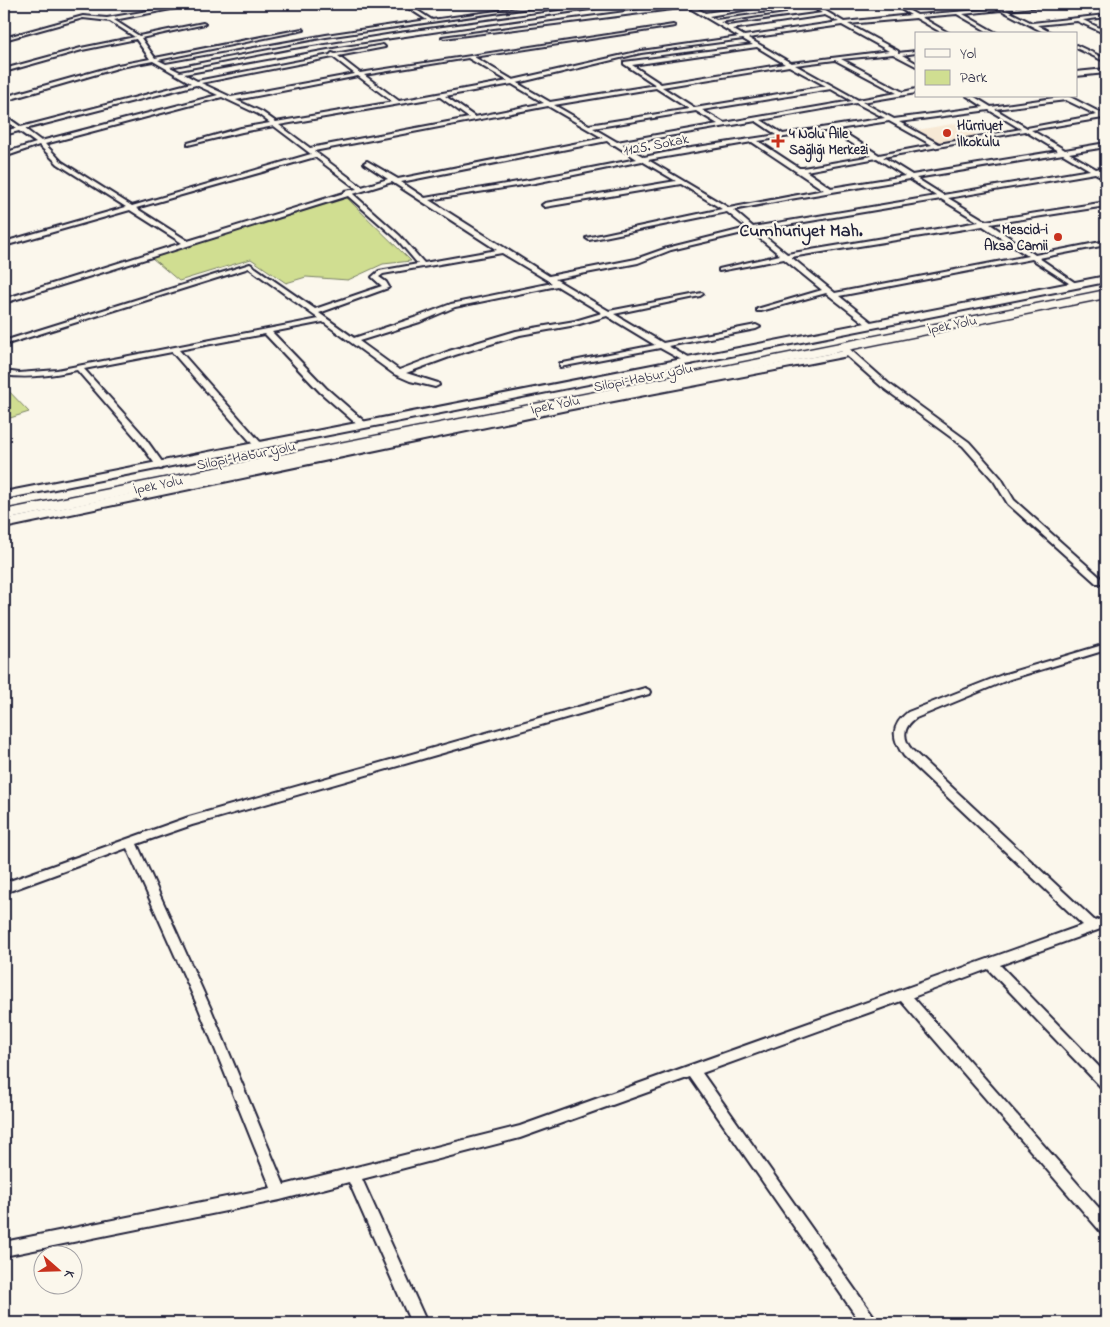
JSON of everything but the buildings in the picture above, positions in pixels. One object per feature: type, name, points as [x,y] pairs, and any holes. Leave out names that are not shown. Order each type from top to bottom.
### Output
[{"type":"highway","name":"Silopi-Habur yolu","points":[[4,503],[981,314],[1106,284]]},
{"type":"highway","name":"İpek Yolu","points":[[4,515],[845,350],[981,314],[1106,294]]},
{"type":"street","points":[[4,39],[83,17],[108,20],[195,4]]},
{"type":"street","points":[[404,4],[438,27]]},
{"type":"street","points":[[547,4],[558,12]]},
{"type":"street","points":[[165,66],[308,39],[429,20],[555,4]]},
{"type":"street","points":[[178,74],[320,46],[438,27],[622,4]]},
{"type":"street","points":[[444,37],[702,4]]},
{"type":"street","points":[[704,15],[775,4]]},
{"type":"street","points":[[810,4],[915,64]]},
{"type":"street","points":[[817,8],[851,4]]},
{"type":"street","points":[[894,4],[944,32]]},
{"type":"street","points":[[991,4],[1047,32]]},
{"type":"street","points":[[190,144],[274,123],[513,82],[616,57],[844,23],[1052,4]]},
{"type":"street","points":[[688,5],[757,46],[937,145]]},
{"type":"street","points":[[716,21],[783,12]]},
{"type":"street","points":[[958,13],[992,32]]},
{"type":"street","points":[[726,28],[828,14]]},
{"type":"street","points":[[1032,24],[1106,16]]},
{"type":"street","points":[[1076,19],[1106,33]]},
{"type":"street","points":[[108,20],[137,36],[153,59],[178,74],[260,113],[360,189]]},
{"type":"street","points":[[4,70],[137,36],[203,24]]},
{"type":"street","points":[[230,99],[470,57],[673,26]]},
{"type":"street","points":[[4,99],[153,59],[302,30]]},
{"type":"street","points":[[295,32],[334,55],[397,102]]},
{"type":"street","points":[[4,133],[196,82],[383,46]]},
{"type":"street","points":[[628,64],[757,46]]},
{"type":"street","points":[[1078,47],[1106,61]]},
{"type":"street","points":[[310,150],[548,104],[659,86],[835,58],[915,52]]},
{"type":"street","points":[[470,57],[614,144],[727,209],[871,326]]},
{"type":"street","points":[[616,57],[695,109],[722,124]]},
{"type":"street","points":[[835,58],[902,94]]},
{"type":"street","points":[[1078,74],[1106,71]]},
{"type":"street","points":[[588,127],[832,86]]},
{"type":"street","points":[[614,144],[915,91]]},
{"type":"street","points":[[4,155],[40,143],[224,95]]},
{"type":"street","points":[[441,95],[473,118]]},
{"type":"street","points":[[972,98],[1106,177]]},
{"type":"street","name":"1125. Sokak","points":[[426,199],[832,128],[990,109],[1059,98]]},
{"type":"street","points":[[1067,98],[1105,117]]},
{"type":"street","points":[[4,117],[18,129],[40,143],[60,163],[188,244]]},
{"type":"street","points":[[800,170],[1105,117]]},
{"type":"street","points":[[755,118],[782,136]]},
{"type":"street","points":[[832,128],[984,223],[1076,285]]},
{"type":"street","points":[[4,301],[347,192],[396,180],[608,139]]},
{"type":"street","points":[[754,141],[829,190]]},
{"type":"street","points":[[589,238],[829,190],[913,178],[1106,145]]},
{"type":"street","points":[[4,244],[316,155]]},
{"type":"street","points":[[367,163],[426,199],[503,251],[610,313],[689,362]]},
{"type":"street","points":[[549,278],[638,261],[678,247],[752,229],[1106,169]]},
{"type":"street","points":[[545,206],[683,182]]},
{"type":"street","points":[[347,192],[398,237],[422,264]]},
{"type":"street","points":[[721,270],[786,256],[1106,204]]},
{"type":"street","points":[[759,310],[831,292],[931,278],[1032,256],[1106,243]]},
{"type":"street","points":[[314,312],[386,287],[384,283],[375,277],[381,272],[503,251]]},
{"type":"street","points":[[4,343],[252,266],[399,373],[412,379],[435,385]]},
{"type":"street","points":[[4,496],[1106,279]]},
{"type":"street","points":[[354,340],[417,320],[453,305],[559,284]]},
{"type":"street","points":[[399,373],[452,353],[518,333],[576,323],[610,313],[700,294]]},
{"type":"street","points":[[4,373],[9,375],[40,375],[324,320]]},
{"type":"street","points":[[563,365],[756,327]]},
{"type":"street","points":[[268,332],[323,390],[363,425]]},
{"type":"street","points":[[174,348],[259,446]]},
{"type":"street","points":[[4,524],[845,350],[885,385],[966,444],[998,480],[1011,502],[1099,582]]},
{"type":"street","points":[[79,368],[139,436],[161,466]]},
{"type":"street","points":[[4,1249],[280,1193],[520,1132],[1100,925],[908,753],[901,743],[899,733],[902,723],[912,715],[1006,677],[1106,647]]},
{"type":"street","points":[[4,888],[189,821],[645,692]]},
{"type":"street","points":[[130,842],[206,1009],[280,1193]]},
{"type":"street","points":[[991,964],[1106,1083]]},
{"type":"street","points":[[904,996],[1106,1228]]},
{"type":"street","points":[[692,1071],[870,1323]]},
{"type":"street","points":[[353,1174],[420,1323]]},
{"type":"shaded area","name":"Hürriyet İlkokulu","points":[[958,123],[978,136],[939,143],[917,130]]},
{"type":"green space","points":[[345,196],[411,261],[383,264],[348,280],[306,277],[286,283],[251,259],[179,281],[152,258]]},
{"type":"green space","points":[[4,386],[29,412],[4,420]]},
{"type":"place","name":"Hürriyet İlkokulu","points":[[947,133]]},
{"type":"place","name":"4 Nolu Aile Sağlığı Merkezi","points":[[778,141]]},
{"type":"place","name":"Mescid-i Aksa Camii","points":[[1058,237]]},
{"type":"district","name":"Cumhuriyet Mah.","points":[[801,230]]}]
